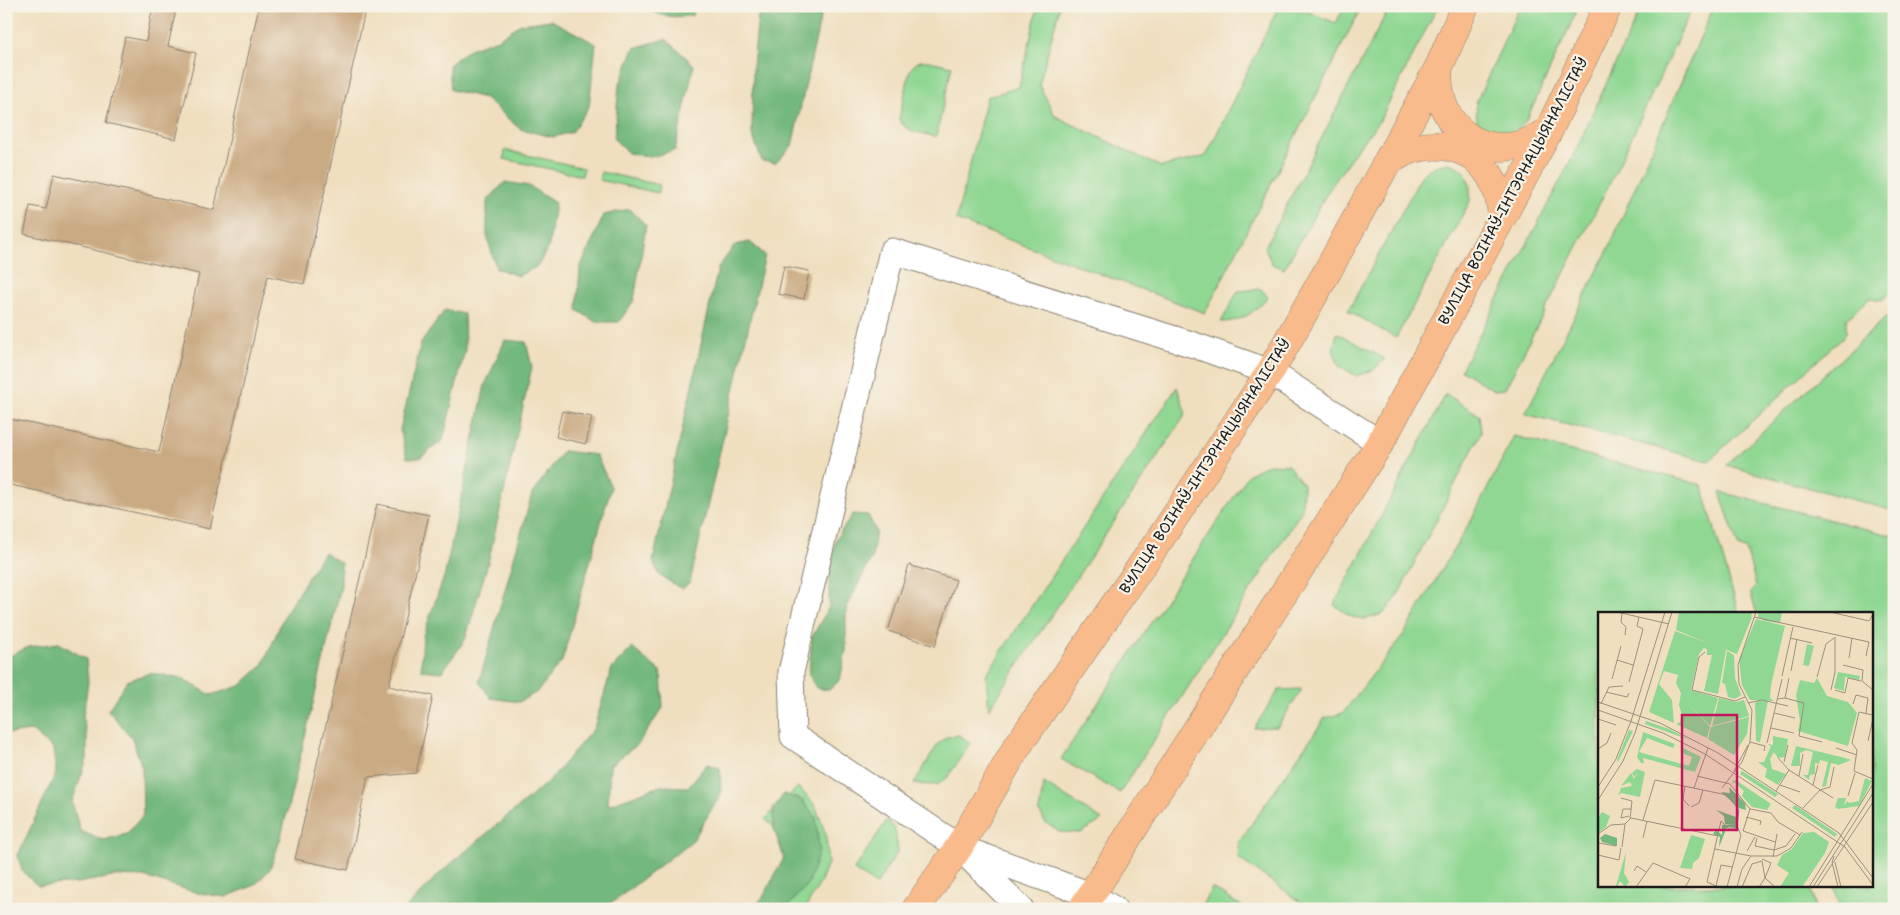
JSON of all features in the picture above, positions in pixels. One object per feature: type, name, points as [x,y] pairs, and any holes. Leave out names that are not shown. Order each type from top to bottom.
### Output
[{"type":"main road","name":"ВУЛІЦА ВОІНАЎ-ІНТЭРНАЦЫЯНАЛІСТАЎ","points":[[916,909],[959,847],[1017,747],[1166,530],[1270,372],[1439,67],[1465,6]]},
{"type":"main road","name":"ВУЛІЦА ВОІНАЎ-ІНТЭРНАЦЫЯНАЛІСТАЎ","points":[[1087,902],[1380,443],[1549,130],[1608,6]]},
{"type":"main road","points":[[1439,67],[1437,83],[1445,112],[1454,125],[1466,135],[1480,143],[1494,147],[1509,147],[1523,145],[1537,139],[1549,130]]},
{"type":"main road","points":[[1387,163],[1399,154],[1420,147],[1442,146],[1457,149],[1471,156],[1484,168],[1494,182],[1500,199],[1502,217]]},
{"type":"street","points":[[1114,909],[1087,902],[959,847],[793,736],[791,672],[892,251],[1175,340],[1270,372],[1380,443]]},
{"type":"street","points":[[959,847],[1021,909]]},
{"type":"green space","points":[[645,6],[695,6],[693,15],[674,17],[656,13]]},
{"type":"green space","points":[[759,6],[823,6],[792,146],[776,163],[762,161],[752,134],[753,66]]},
{"type":"green space","points":[[1038,6],[1060,6],[1039,85],[1055,116],[1161,167],[1206,156],[1279,6],[1294,6],[1336,23],[1345,6],[1362,6],[1205,313],[956,220],[987,97],[1019,87]]},
{"type":"green space","points":[[1390,6],[1438,6],[1380,120],[1356,150],[1327,193],[1284,269],[1272,264],[1265,247]]},
{"type":"green space","points":[[1520,6],[1579,6],[1527,119],[1514,135],[1485,133],[1477,121],[1476,103]]},
{"type":"green space","points":[[1642,6],[1693,6],[1614,175],[1505,389],[1494,390],[1461,370],[1573,156]]},
{"type":"green space","points":[[1714,6],[1894,6],[1894,289],[1882,300],[1870,298],[1846,320],[1846,334],[1709,461],[1525,414],[1609,248]]},
{"type":"green space","points":[[551,20],[596,44],[589,106],[572,132],[553,137],[520,129],[485,98],[451,90],[449,65],[469,49],[498,39],[520,24]]},
{"type":"green space","points":[[666,39],[694,65],[675,150],[651,157],[628,153],[614,139],[619,86],[634,48]]},
{"type":"green space","points":[[920,61],[952,66],[936,137],[910,130],[899,119],[910,70]]},
{"type":"green space","points":[[505,150],[584,168],[582,176],[504,159]]},
{"type":"green space","points":[[1450,163],[1464,170],[1470,185],[1470,201],[1396,338],[1348,311],[1422,175],[1435,166]]},
{"type":"green space","points":[[601,172],[660,185],[658,193],[599,180]]},
{"type":"green space","points":[[505,182],[529,186],[555,203],[549,245],[538,266],[518,276],[496,268],[487,236],[487,201]]},
{"type":"green space","points":[[629,209],[646,225],[634,300],[619,322],[596,322],[577,310],[580,268],[604,215]]},
{"type":"green space","points":[[750,242],[765,255],[690,582],[682,589],[659,575],[653,561],[718,268],[735,245]]},
{"type":"green space","points":[[1261,289],[1268,297],[1252,312],[1236,320],[1221,322],[1238,291]]},
{"type":"green space","points":[[445,310],[464,314],[465,350],[443,440],[420,458],[407,458],[400,430],[421,343]]},
{"type":"green space","points":[[1894,310],[1894,511],[1726,465]]},
{"type":"green space","points":[[1337,333],[1385,359],[1373,370],[1357,376],[1339,366],[1333,350]]},
{"type":"green space","points":[[505,340],[526,342],[532,367],[488,563],[465,640],[442,672],[421,670],[423,636],[445,574],[485,385]]},
{"type":"green space","points":[[1177,387],[1186,414],[989,709],[986,675]]},
{"type":"green space","points":[[1446,394],[1479,415],[1481,433],[1396,599],[1383,614],[1365,619],[1352,617],[1334,605]]},
{"type":"green space","points":[[1514,436],[1702,485],[1738,612],[1598,612],[1598,888],[1812,888],[1816,909],[1311,909],[1238,858],[1239,842],[1325,718],[1343,713],[1402,637],[1473,517]]},
{"type":"green space","points":[[563,451],[596,455],[611,487],[562,661],[537,692],[519,702],[491,698],[479,682],[532,494]]},
{"type":"green space","points":[[1268,464],[1288,465],[1303,484],[1302,510],[1120,793],[1061,759],[1249,474]]},
{"type":"green space","points":[[1720,492],[1894,536],[1894,909],[1840,909],[1835,888],[1872,888],[1872,612],[1756,612],[1750,591],[1756,585],[1746,549],[1739,548]]},
{"type":"green space","points":[[853,514],[868,515],[876,531],[872,557],[846,609],[846,650],[840,680],[829,690],[816,688],[809,674],[812,637],[829,607],[829,574],[836,539]]},
{"type":"green space","points":[[324,552],[341,563],[341,586],[281,837],[270,869],[255,885],[226,897],[198,893],[144,877],[117,876],[77,883],[38,886],[22,871],[18,855],[56,773],[53,749],[32,731],[6,734],[6,658],[28,647],[59,643],[86,659],[88,682],[83,717],[87,739],[87,759],[72,802],[80,831],[103,840],[127,834],[143,815],[142,767],[132,738],[108,710],[127,681],[150,673],[181,678],[211,695],[240,686],[263,665],[285,614]]},
{"type":"green space","points":[[632,648],[661,672],[663,708],[637,745],[610,765],[608,805],[660,786],[688,787],[707,764],[720,768],[721,794],[693,840],[604,909],[405,909],[440,873],[550,780],[594,728],[612,668]]},
{"type":"green space","points":[[1302,689],[1277,727],[1254,728],[1279,690]]},
{"type":"green space","points":[[958,735],[970,743],[948,777],[937,785],[914,784],[938,744],[947,737]]},
{"type":"green space","points":[[1044,783],[1102,820],[1081,833],[1059,832],[1045,822],[1039,811]]},
{"type":"green space","points":[[798,787],[815,805],[826,835],[828,863],[820,883],[805,909],[759,909],[805,854],[765,819]]},
{"type":"green space","points":[[784,794],[802,800],[816,818],[819,851],[809,882],[786,909],[753,909],[763,897],[784,858],[774,829],[773,809]]},
{"type":"green space","points":[[887,820],[895,829],[898,851],[876,885],[854,870]]},
{"type":"green space","points":[[1212,888],[1246,909],[1200,909]]},
{"type":"building","points":[[153,6],[177,6],[168,46],[196,53],[176,139],[106,123],[125,37],[146,41]]},
{"type":"building","points":[[259,6],[366,6],[304,284],[268,276],[210,529],[6,484],[6,418],[159,452],[199,274],[24,234],[30,206],[46,209],[54,174],[214,210]]},
{"type":"building","points":[[784,266],[809,271],[804,299],[778,294]]},
{"type":"building","points":[[562,411],[592,417],[586,444],[556,437]]},
{"type":"building","points":[[377,504],[429,515],[389,686],[433,696],[416,773],[368,777],[348,870],[295,859]]},
{"type":"building","points":[[909,565],[956,580],[935,646],[888,631]]}]
